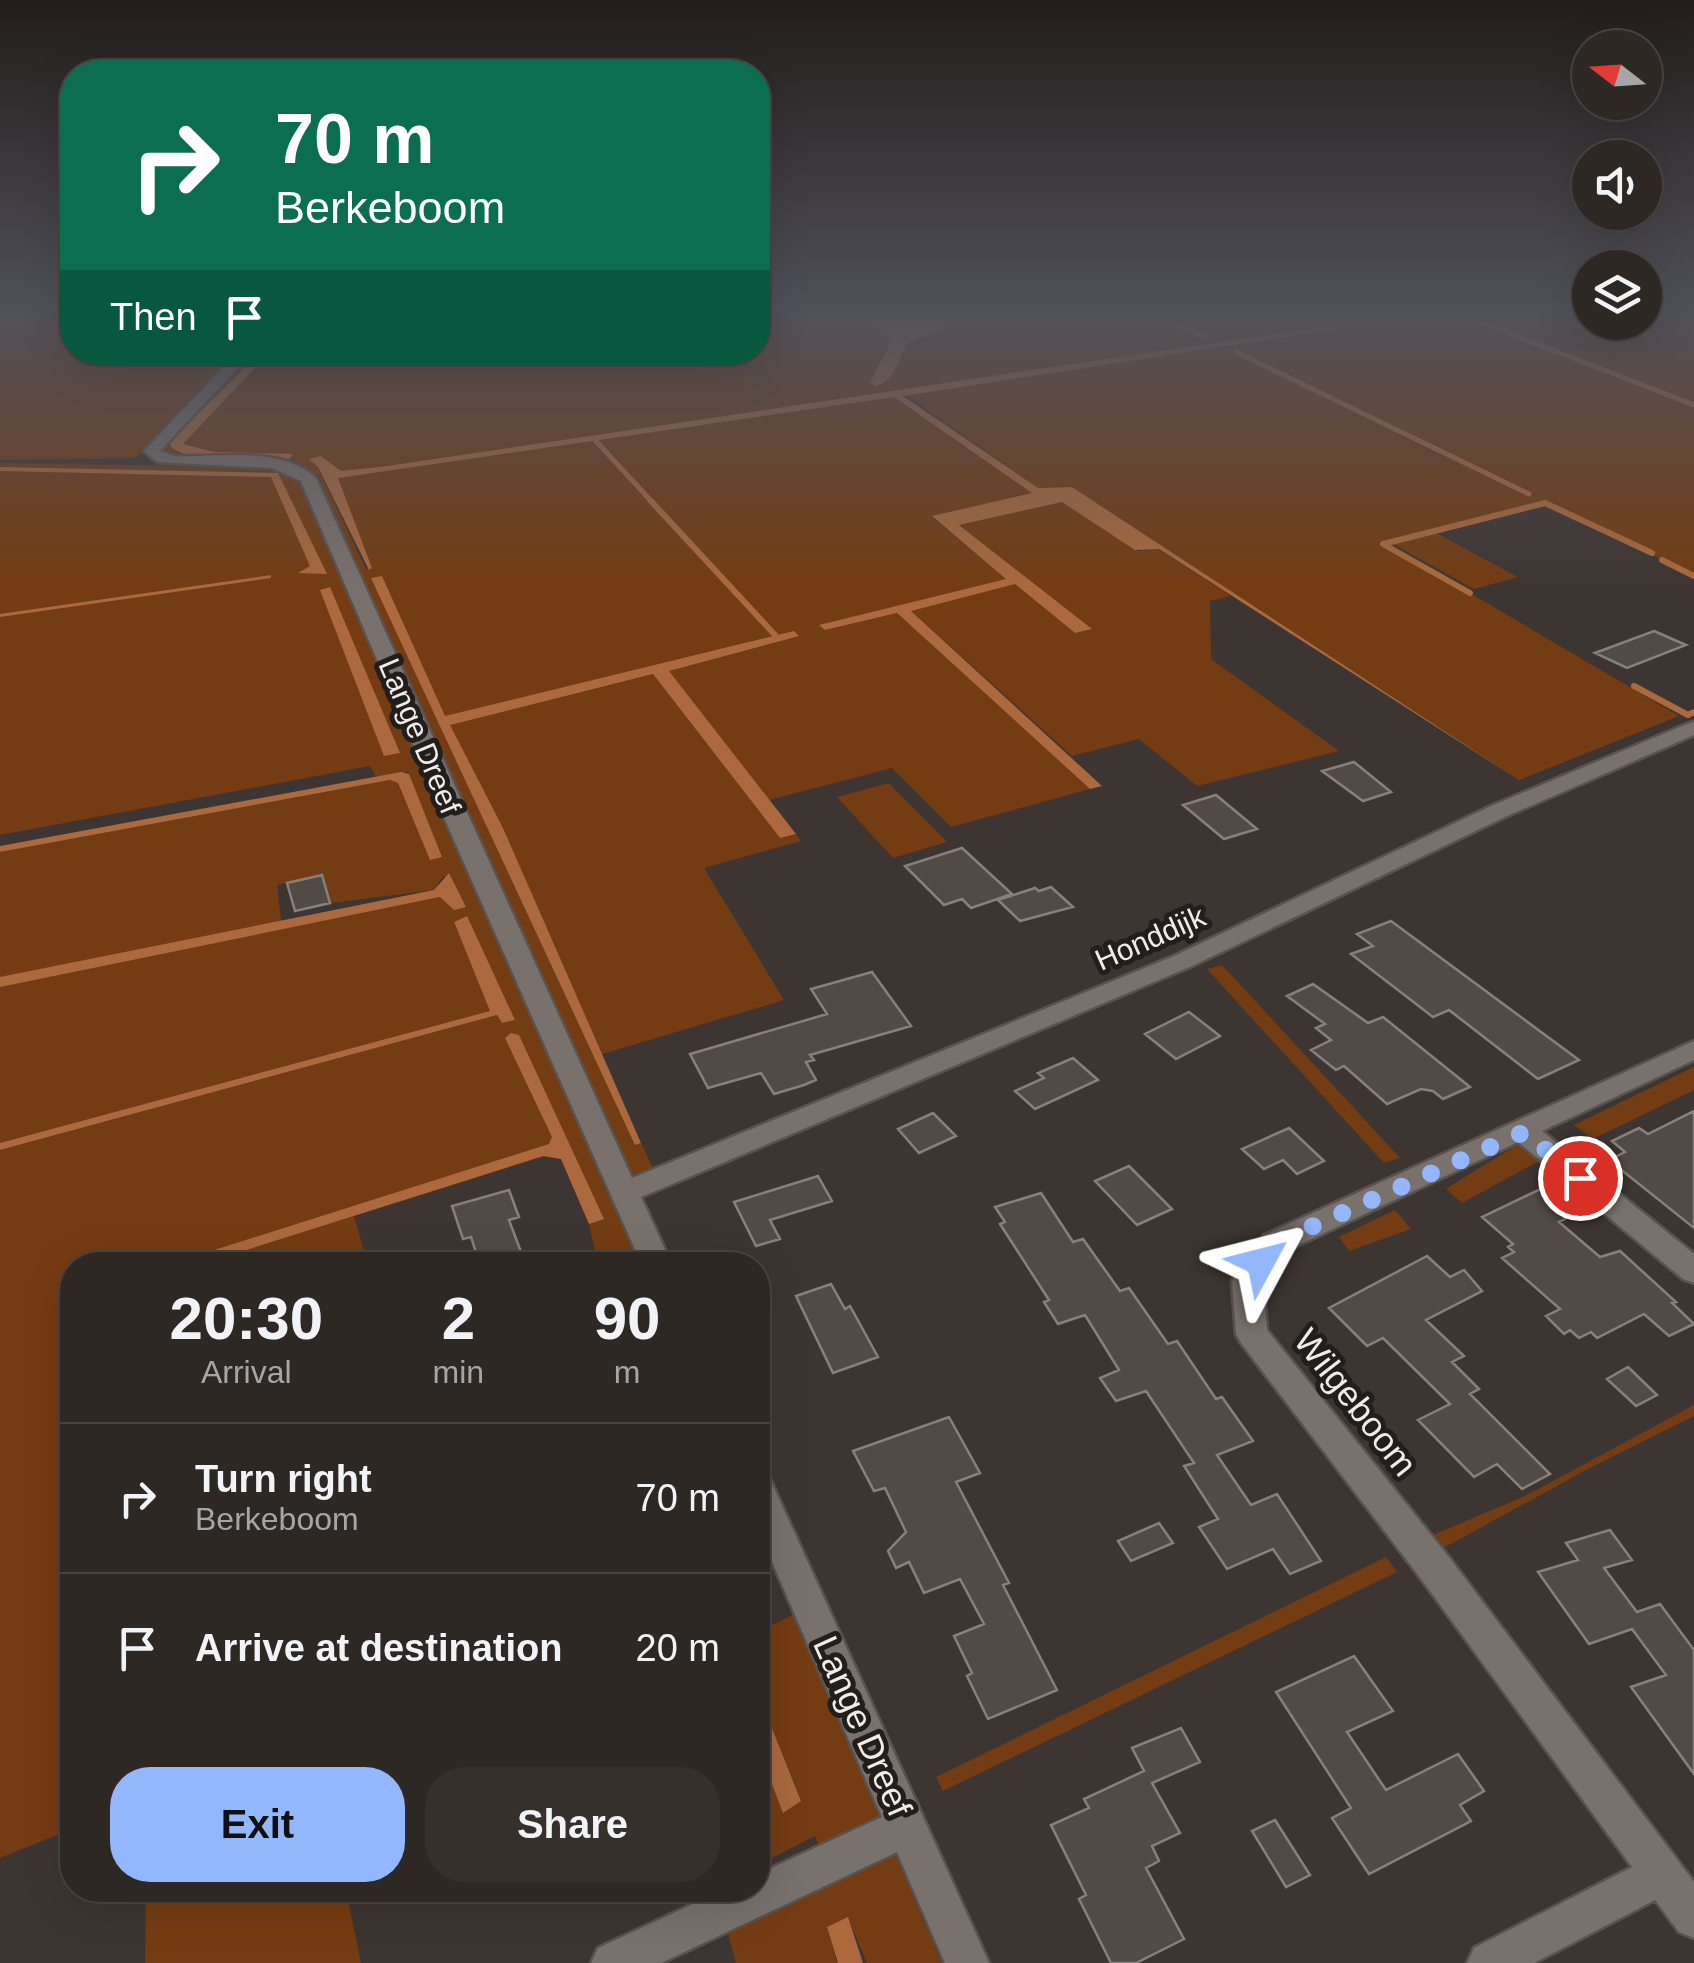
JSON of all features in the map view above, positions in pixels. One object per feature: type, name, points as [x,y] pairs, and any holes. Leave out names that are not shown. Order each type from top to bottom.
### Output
[{"type":"street","name":"Lange Dreef","points":[[195,406],[152,450],[157,457],[176,462],[284,466],[308,478],[652,1252]]},
{"type":"street","name":"Honddijk","points":[[625,1192],[1184,961],[1499,810],[1694,728]]},
{"type":"street","name":"Wilgeboom","points":[[1694,1050],[1524,1132],[1275,1243],[1247,1282],[1252,1334],[1436,1568],[1694,1917]]},
{"type":"street","points":[[1524,1132],[1694,1271]]},
{"type":"street","name":"Lange Dreef","points":[[770,1517],[968,1963]]},
{"type":"street","points":[[770,1890],[907,1826]]},
{"type":"street","points":[[1488,1963],[1662,1874]]},
{"type":"street","points":[[612,1963],[743,1902]]},
{"type":"shaded area","points":[[0,406],[189,406],[135,458],[0,460]]},
{"type":"shaded area","points":[[201,406],[792,406],[387,466],[341,471],[331,463],[315,462],[366,569],[372,568],[337,478],[828,406],[907,406],[1031,489],[1032,494],[932,517],[1007,579],[820,625],[825,630],[897,613],[1090,789],[951,827],[892,768],[769,800],[668,670],[798,637],[450,725],[653,674],[780,838],[796,834],[801,841],[704,868],[784,1000],[599,1055],[503,828],[454,736],[490,833],[635,1144],[641,1143],[655,1172],[635,1180],[594,1110],[355,571],[319,476],[281,462],[177,457],[157,451]]},
{"type":"shaded area","points":[[206,406],[219,406],[183,444],[214,452],[293,454],[289,459],[209,458],[180,452],[170,446],[172,439]]},
{"type":"shaded area","points":[[793,406],[835,406],[338,478],[372,568],[369,570],[318,467],[309,459],[321,456],[341,471]]},
{"type":"shaded area","points":[[906,406],[917,406],[1038,488],[1072,487],[1519,780],[1159,549],[1135,550],[1062,502],[959,525],[1092,629],[1075,633],[1015,584],[911,611],[1102,786],[1090,789],[897,613],[825,630],[819,625],[1006,579],[932,516],[1032,493]]},
{"type":"shaded area","points":[[921,406],[1694,406],[1694,575],[1543,502],[1383,542],[1679,716],[1519,780],[1072,487],[1038,488]]},
{"type":"shaded area","points":[[0,463],[259,467],[301,479],[452,822],[460,855],[637,1252],[595,1252],[589,1224],[561,1159],[552,1154],[354,1216],[364,1252],[60,1252],[60,1834],[0,1858],[0,1150],[497,1015],[502,1023],[515,1020],[466,916],[454,923],[491,1011],[0,1148],[0,852],[390,780],[398,783],[430,859],[442,857],[408,772],[376,777],[370,766],[0,835],[0,471],[193,472],[0,467]],"holes":[[[322,875],[331,903],[434,890],[444,875],[454,910],[441,897],[282,929],[277,885]]]},
{"type":"shaded area","points":[[0,467],[278,473],[327,574],[298,573],[310,566],[271,477],[0,471]]},
{"type":"shaded area","points":[[1062,502],[1138,551],[1158,549],[1231,596],[1210,601],[1211,659],[1339,751],[1197,786],[1139,739],[1072,756],[910,610],[1015,584],[1075,633],[1090,628],[959,525]]},
{"type":"shaded area","points":[[1436,533],[1518,577],[1474,589],[1393,544]]},
{"type":"shaded area","points":[[382,576],[445,716],[794,631],[799,636],[669,671],[796,834],[780,838],[653,674],[450,725],[503,828],[641,1143],[635,1145],[371,578]]},
{"type":"shaded area","points":[[271,578],[0,617],[0,614]]},
{"type":"shaded area","points":[[330,587],[400,753],[384,756],[320,590]]},
{"type":"shaded area","points":[[401,772],[409,774],[442,857],[430,860],[398,783],[390,780],[0,852],[0,846]]},
{"type":"shaded area","points":[[889,783],[947,842],[893,858],[837,797]]},
{"type":"shaded area","points":[[449,873],[466,907],[454,910],[440,897],[0,987],[0,977],[434,890]]},
{"type":"shaded area","points":[[467,916],[515,1020],[502,1023],[497,1015],[0,1150],[0,1143],[490,1011],[454,922]]},
{"type":"shaded area","points":[[1222,965],[1400,1158],[1384,1163],[1207,969]]},
{"type":"shaded area","points":[[511,1033],[519,1035],[604,1219],[589,1224],[561,1159],[543,1156],[240,1252],[208,1252],[549,1144],[552,1137],[505,1038]]},
{"type":"shaded area","points":[[1694,1067],[1694,1090],[1593,1139],[1574,1125]]},
{"type":"shaded area","points":[[1518,1144],[1539,1161],[1462,1203],[1446,1189]]},
{"type":"shaded area","points":[[1395,1210],[1411,1229],[1349,1251],[1339,1237]]},
{"type":"shaded area","points":[[1694,1405],[1694,1416],[1436,1552],[1426,1538],[1527,1495]]},
{"type":"shaded area","points":[[1386,1557],[1397,1572],[943,1791],[936,1777]]},
{"type":"shaded area","points":[[793,1615],[942,1963],[867,1963],[848,1918],[828,1927],[837,1963],[736,1963],[726,1927],[831,1875],[815,1836],[770,1859],[770,1779],[783,1812],[801,1800],[770,1723],[770,1626]]},
{"type":"shaded area","points":[[770,1723],[801,1801],[783,1813],[770,1779]]},
{"type":"shaded area","points":[[146,1902],[348,1902],[361,1963],[145,1963]]},
{"type":"shaded area","points":[[848,1917],[863,1963],[838,1963],[827,1927]]},
{"type":"building","points":[[1654,631],[1686,645],[1627,668],[1595,653]]},
{"type":"building","points":[[1354,762],[1391,792],[1363,801],[1322,771]]},
{"type":"building","points":[[1216,795],[1257,829],[1224,839],[1183,805]]},
{"type":"building","points":[[962,848],[1012,894],[971,908],[962,899],[944,905],[905,866]]},
{"type":"building","points":[[322,875],[330,903],[295,911],[287,883]]},
{"type":"building","points":[[1051,887],[1073,907],[1020,921],[998,900],[1035,888],[1039,891]]},
{"type":"building","points":[[1391,921],[1579,1060],[1538,1079],[1449,1010],[1433,1017],[1351,954],[1373,946],[1357,934]]},
{"type":"building","points":[[872,972],[911,1026],[810,1055],[814,1060],[806,1062],[816,1080],[804,1085],[774,1094],[761,1073],[708,1088],[690,1054],[827,1014],[811,989]]},
{"type":"building","points":[[1313,984],[1368,1023],[1383,1017],[1470,1087],[1443,1099],[1433,1091],[1421,1089],[1387,1104],[1344,1066],[1336,1070],[1311,1050],[1331,1040],[1316,1028],[1325,1024],[1287,996]]},
{"type":"building","points":[[1189,1012],[1220,1036],[1176,1059],[1145,1034]]},
{"type":"building","points":[[1073,1058],[1098,1080],[1035,1109],[1015,1091],[1044,1078],[1038,1073]]},
{"type":"building","points":[[1694,1111],[1694,1228],[1609,1160],[1625,1152],[1612,1141],[1639,1128],[1648,1134]]},
{"type":"building","points":[[933,1113],[956,1136],[919,1153],[898,1129]]},
{"type":"building","points":[[1289,1128],[1324,1161],[1297,1174],[1283,1160],[1264,1169],[1242,1149]]},
{"type":"building","points":[[1129,1166],[1172,1209],[1137,1225],[1095,1181]]},
{"type":"building","points":[[818,1176],[832,1201],[770,1220],[780,1239],[756,1246],[734,1202]]},
{"type":"building","points":[[1549,1185],[1581,1211],[1559,1222],[1600,1257],[1620,1251],[1676,1302],[1672,1303],[1694,1324],[1669,1336],[1644,1314],[1597,1338],[1591,1332],[1579,1338],[1570,1330],[1564,1334],[1546,1316],[1560,1309],[1502,1258],[1514,1252],[1508,1247],[1513,1244],[1482,1217]]},
{"type":"building","points":[[509,1190],[519,1217],[509,1220],[521,1252],[476,1252],[471,1237],[463,1239],[452,1206]]},
{"type":"building","points":[[1041,1193],[1073,1242],[1083,1239],[1120,1291],[1129,1288],[1168,1344],[1177,1341],[1216,1399],[1222,1397],[1253,1441],[1217,1455],[1251,1505],[1277,1494],[1321,1561],[1290,1574],[1273,1549],[1227,1569],[1199,1527],[1218,1519],[1184,1466],[1194,1463],[1146,1391],[1116,1401],[1100,1378],[1119,1370],[1085,1315],[1058,1324],[1044,1302],[1049,1300],[1000,1224],[1005,1222],[995,1207]]},
{"type":"building","points":[[1427,1256],[1450,1277],[1464,1270],[1482,1291],[1426,1320],[1464,1356],[1452,1362],[1479,1389],[1470,1394],[1550,1474],[1522,1489],[1497,1464],[1474,1477],[1418,1420],[1450,1404],[1383,1338],[1367,1346],[1329,1308]]},
{"type":"building","points":[[831,1284],[845,1309],[850,1306],[878,1357],[833,1373],[796,1296]]},
{"type":"building","points":[[1628,1367],[1657,1395],[1636,1406],[1607,1379]]},
{"type":"building","points":[[949,1417],[980,1473],[956,1482],[1009,1583],[1003,1585],[1057,1690],[988,1719],[967,1676],[972,1673],[954,1636],[984,1624],[960,1579],[924,1593],[909,1562],[896,1568],[888,1551],[906,1532],[885,1488],[874,1491],[853,1451]]},
{"type":"building","points":[[1159,1523],[1173,1543],[1131,1561],[1118,1541]]},
{"type":"building","points":[[1610,1530],[1632,1560],[1604,1568],[1637,1612],[1660,1604],[1694,1650],[1694,1774],[1631,1687],[1666,1675],[1632,1629],[1589,1644],[1538,1572],[1578,1560],[1566,1543]]},
{"type":"building","points":[[1354,1656],[1393,1711],[1347,1732],[1386,1790],[1458,1754],[1484,1791],[1460,1805],[1471,1821],[1369,1874],[1332,1818],[1351,1808],[1276,1692]]},
{"type":"building","points":[[1181,1728],[1200,1762],[1152,1783],[1180,1833],[1152,1846],[1159,1861],[1146,1868],[1184,1939],[1136,1963],[1111,1963],[1079,1899],[1086,1895],[1051,1825],[1089,1808],[1084,1799],[1144,1771],[1132,1748]]},
{"type":"building","points":[[1275,1820],[1310,1875],[1286,1887],[1252,1831]]},
{"type":"waterway","points":[[1347,406],[1529,494]]},
{"type":"waterway","points":[[595,440],[653,503]]},
{"type":"waterway","points":[[651,501],[775,635]]},
{"type":"waterway","points":[[1470,593],[1383,544],[1545,503],[1652,553]]},
{"type":"waterway","points":[[1662,560],[1694,576]]},
{"type":"waterway","points":[[1634,686],[1688,715],[1694,712]]},
{"type":"route","points":[[1261,1262],[1275,1243],[1524,1132],[1580,1178]]}]
